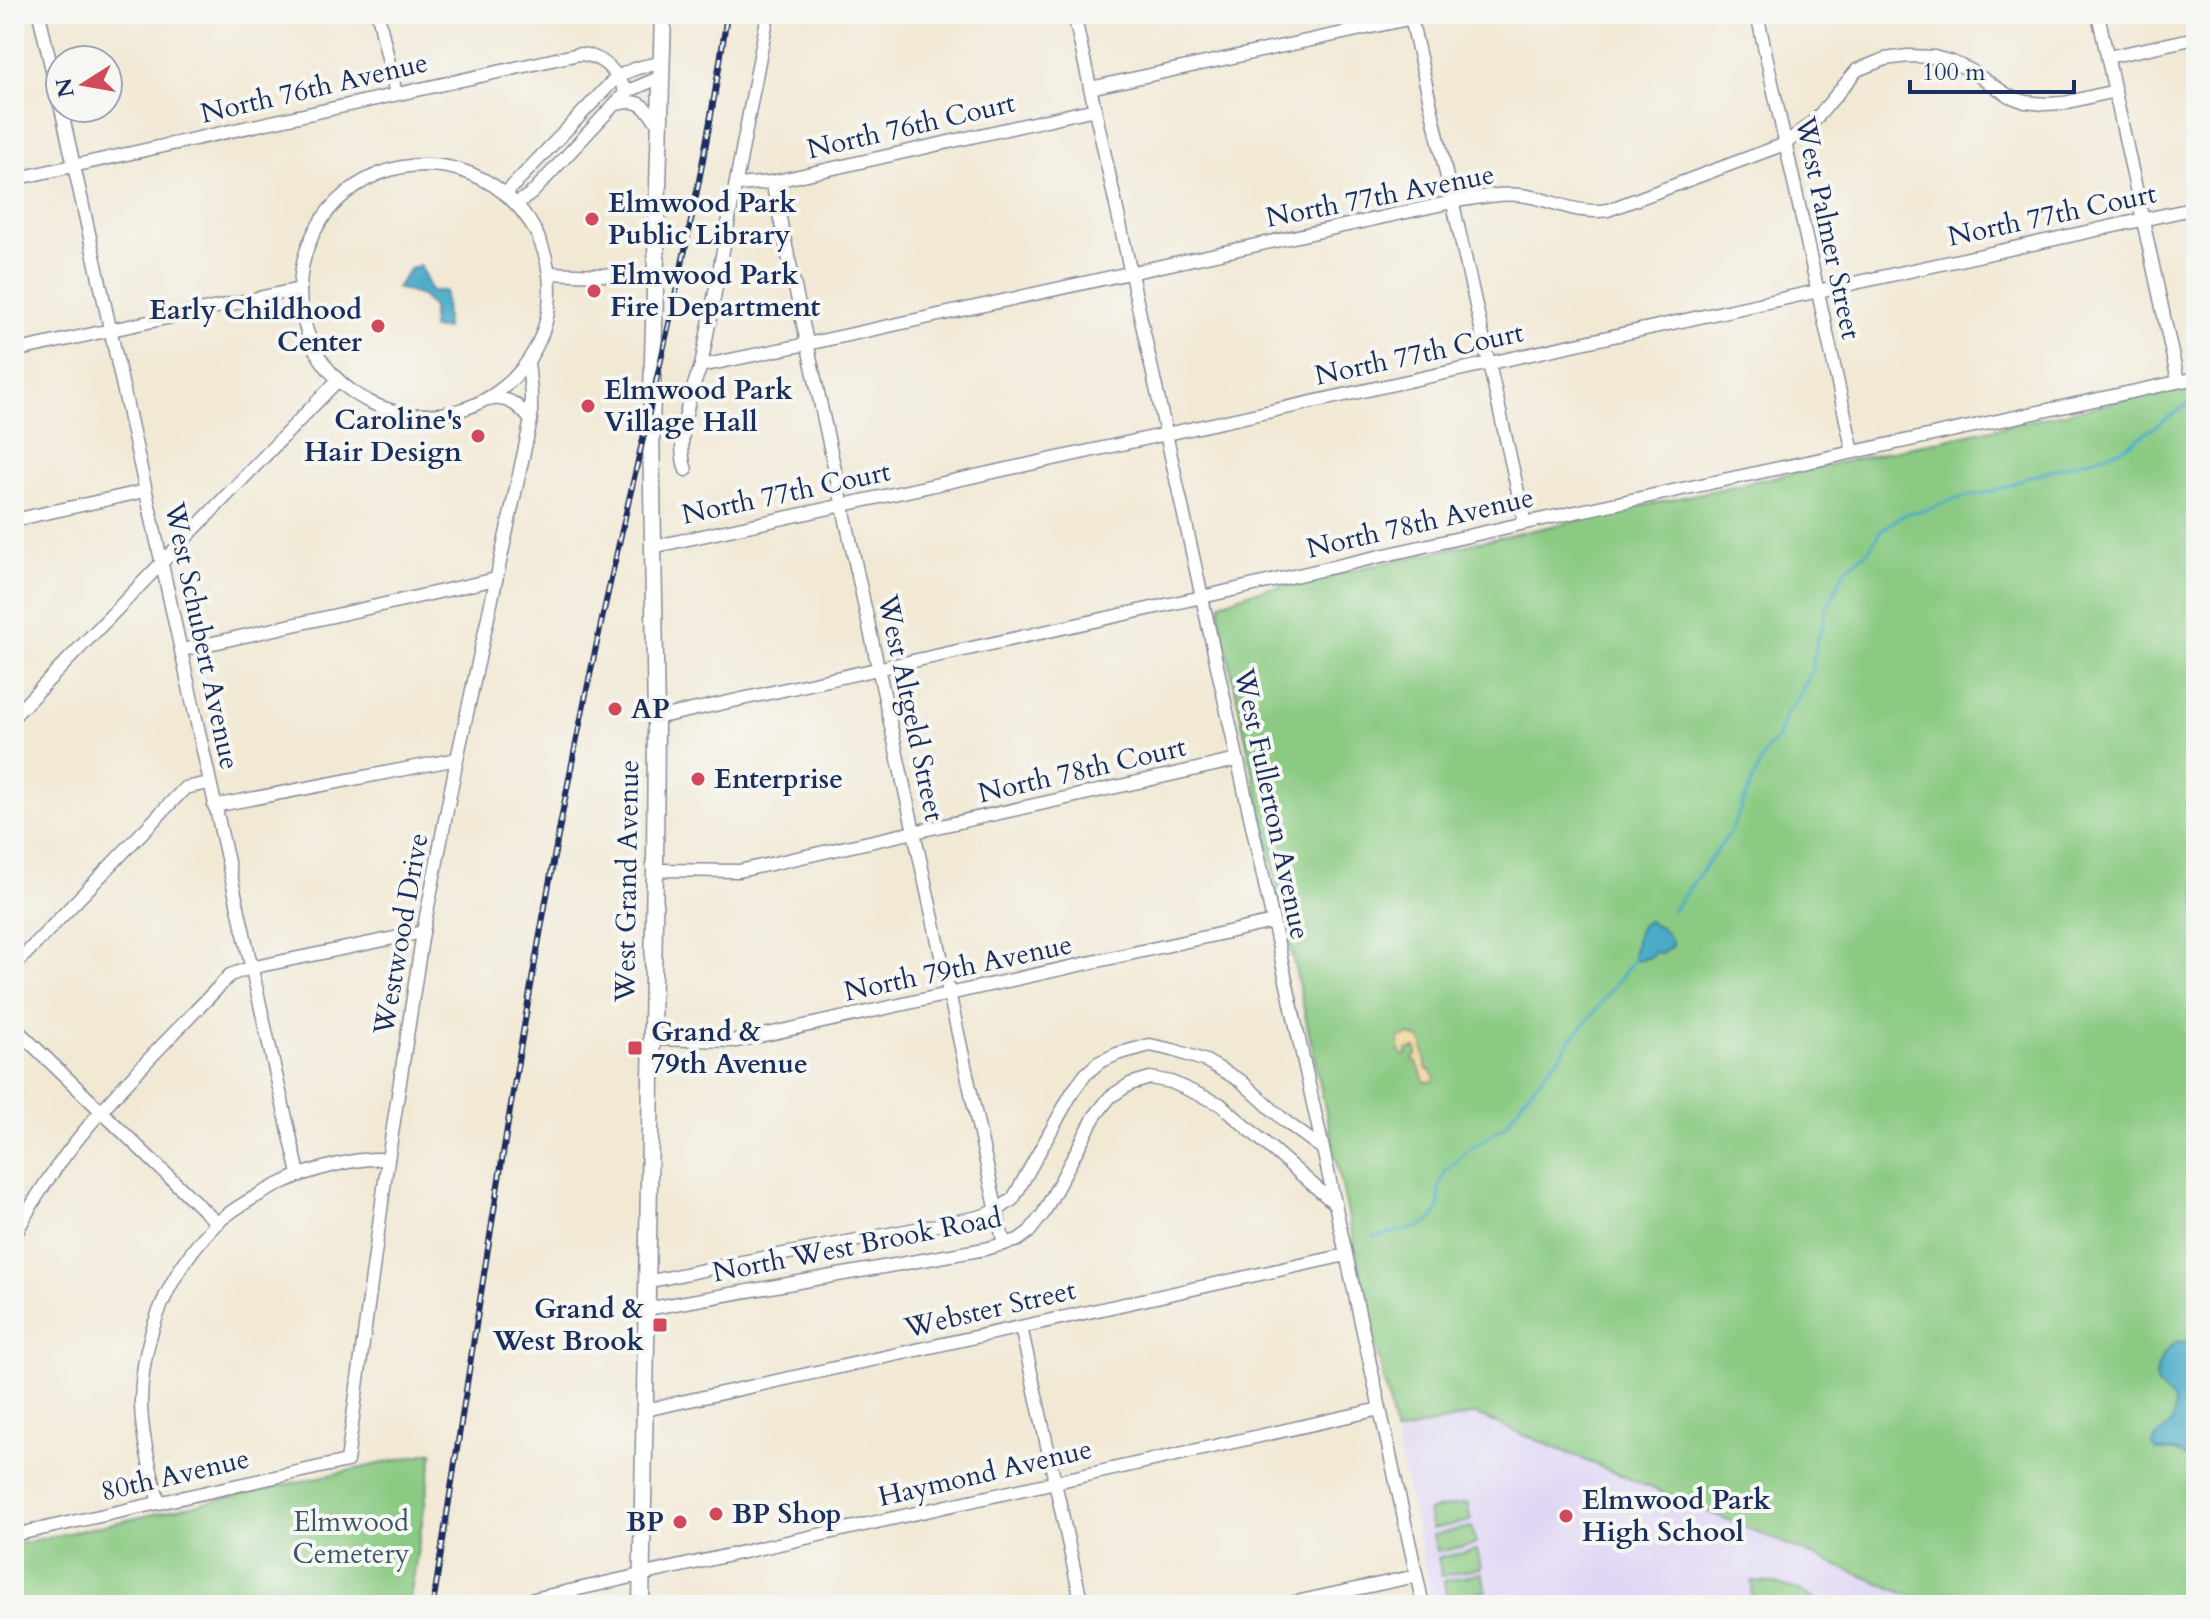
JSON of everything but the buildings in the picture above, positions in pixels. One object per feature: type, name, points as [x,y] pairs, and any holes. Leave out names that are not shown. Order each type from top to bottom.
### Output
[{"type":"main road","name":"West Grand Avenue","points":[[641,1605],[655,870],[651,428],[663,14]]},
{"type":"street","name":"West Schubert Avenue","points":[[39,14],[46,44]]},
{"type":"street","points":[[378,14],[396,94]]},
{"type":"street","points":[[686,470],[683,448],[686,413],[701,366],[768,14]]},
{"type":"street","name":"West Fullerton Avenue","points":[[1074,14],[1423,1605]]},
{"type":"street","points":[[1090,88],[1431,14]]},
{"type":"street","name":"West Palmer Street","points":[[1757,14],[1853,452]]},
{"type":"street","points":[[2098,14],[2178,381]]},
{"type":"street","points":[[1411,18],[1525,523]]},
{"type":"street","points":[[2108,57],[2196,38]]},
{"type":"street","name":"North 76th Avenue","points":[[14,179],[579,54],[604,63],[619,76]]},
{"type":"street","name":"North 77th Avenue","points":[[701,366],[1486,196],[1524,196],[1559,206],[1597,212],[1608,210],[1785,144],[1816,119],[1857,70],[1885,59],[1934,57],[1952,62],[2009,96],[2035,103],[2064,103],[2115,91]]},
{"type":"street","points":[[505,194],[619,76],[634,68],[661,70]]},
{"type":"street","points":[[516,204],[532,193],[626,92],[661,70]]},
{"type":"street","points":[[619,76],[626,92]]},
{"type":"street","points":[[614,105],[636,101],[660,126]]},
{"type":"street","name":"North 76th Court","points":[[737,185],[772,182],[1095,109]]},
{"type":"street","name":"West Schubert Avenue","points":[[64,124],[250,968],[299,1174]]},
{"type":"street","points":[[491,399],[528,361],[546,321],[550,298],[549,273],[535,230],[505,194],[460,170],[411,165],[373,176],[345,194],[321,221],[306,253],[300,289],[304,318],[321,359],[338,380],[382,408],[426,415],[448,413],[491,399],[509,400],[531,420]]},
{"type":"street","name":"West Altgeld Street","points":[[772,182],[1004,1244]]},
{"type":"street","name":"North 77th Court","points":[[652,547],[2196,208]]},
{"type":"street","points":[[549,273],[656,277]]},
{"type":"street","points":[[14,351],[300,289]]},
{"type":"street","name":"Westwood Drive","points":[[347,1461],[423,932],[457,759],[531,420],[528,361]]},
{"type":"street","name":"North 78th Avenue","points":[[656,718],[1525,523],[2196,378]]},
{"type":"street","points":[[14,716],[338,380]]},
{"type":"street","points":[[14,520],[145,491]]},
{"type":"street","points":[[182,650],[496,579]]},
{"type":"street","points":[[214,806],[457,759]]},
{"type":"street","name":"North 78th Court","points":[[655,870],[739,871],[1237,760]]},
{"type":"street","points":[[14,966],[185,788],[209,783]]},
{"type":"street","name":"North 79th Avenue","points":[[650,1039],[737,1041],[1273,922]]},
{"type":"street","points":[[14,1238],[45,1182],[102,1111],[230,975],[250,968],[423,932]]},
{"type":"street","points":[[14,1027],[217,1223]]},
{"type":"street","points":[[647,1282],[979,1217],[996,1211],[1013,1199],[1085,1075],[1098,1063],[1117,1054],[1150,1045],[1221,1068],[1323,1149]]},
{"type":"street","name":"North West Brook Road","points":[[646,1309],[985,1249],[1018,1240],[1043,1214],[1095,1116],[1110,1097],[1130,1084],[1150,1078],[1171,1082],[1220,1104],[1335,1204]]},
{"type":"street","points":[[159,1503],[142,1418],[143,1378],[147,1353],[172,1283],[217,1223],[254,1196],[299,1174],[374,1157],[388,1160]]},
{"type":"street","name":"Webster Street","points":[[645,1410],[1346,1255]]},
{"type":"street","points":[[1021,1327],[1082,1605]]},
{"type":"street","name":"Haymond Avenue","points":[[507,1605],[1380,1409]]},
{"type":"street","name":"80th Avenue","points":[[14,1535],[347,1461]]},
{"type":"street","points":[[1282,1605],[1416,1576]]},
{"type":"shaded area","name":"Elmwood Park High School","points":[[1474,1414],[1932,1605],[1433,1605],[1395,1433]]},
{"type":"green space","points":[[2196,384],[2196,1605],[1932,1605],[1474,1414],[1395,1433],[1221,624],[1221,603],[1248,593]]},
{"type":"green space","name":"Elmwood Cemetery","points":[[433,1452],[409,1605],[14,1605],[14,1545]]},
{"type":"green space","points":[[1467,1503],[1471,1521],[1432,1529],[1428,1511]]},
{"type":"green space","points":[[1472,1527],[1476,1544],[1437,1552],[1433,1535]]},
{"type":"green space","points":[[1477,1550],[1481,1568],[1442,1576],[1438,1558]]},
{"type":"green space","points":[[1482,1573],[1486,1591],[1447,1599],[1444,1581]]},
{"type":"green space","points":[[1752,1581],[1790,1587],[1824,1605],[1751,1605]]},
{"type":"sand","points":[[1411,1035],[1422,1040],[1427,1070],[1435,1077],[1433,1082],[1424,1081],[1417,1062],[1413,1060],[1416,1048],[1407,1050],[1403,1056],[1399,1049],[1399,1038]]},
{"type":"water","points":[[420,265],[431,291],[445,291],[446,329],[432,329],[432,307],[422,296],[397,288],[409,270]]},
{"type":"water","points":[[1647,921],[1661,927],[1672,946],[1661,954],[1655,952],[1637,961],[1633,956],[1637,936]]},
{"type":"water","points":[[2178,1341],[2196,1343],[2196,1461],[2175,1451],[2157,1451],[2152,1446],[2173,1420],[2174,1400],[2159,1387],[2156,1374],[2164,1355]]},
{"type":"waterway","points":[[1673,910],[1730,833],[1768,747],[1777,740],[1786,713],[1807,681],[1825,612],[1845,570],[1869,550],[1879,533],[1907,513],[1999,490],[2026,478],[2121,450],[2196,399]]},
{"type":"waterway","points":[[1374,1237],[1421,1227],[1434,1218],[1439,1208],[1439,1186],[1446,1171],[1468,1150],[1506,1125],[1525,1096],[1636,957]]},
{"type":"railway","points":[[433,1605],[503,1151],[542,925],[603,613],[698,186],[727,14]]},
{"type":"place","name":"Elmwood Park Public Library","points":[[592,219]]},
{"type":"place","name":"Elmwood Park Fire Department","points":[[594,291]]},
{"type":"place","name":"Early Childhood Center","points":[[378,326]]},
{"type":"place","name":"Elmwood Park Village Hall","points":[[588,406]]},
{"type":"place","name":"Caroline's Hair Design","points":[[478,436]]},
{"type":"place","name":"AP","points":[[615,709]]},
{"type":"place","name":"Enterprise","points":[[698,779]]},
{"type":"place","name":"Grand & 79th Avenue","points":[[635,1048]]},
{"type":"place","name":"Grand & West Brook","points":[[660,1325]]},
{"type":"place","name":"BP Shop","points":[[716,1514]]},
{"type":"place","name":"Elmwood Park High School","points":[[1566,1516]]},
{"type":"place","name":"BP","points":[[680,1522]]}]
